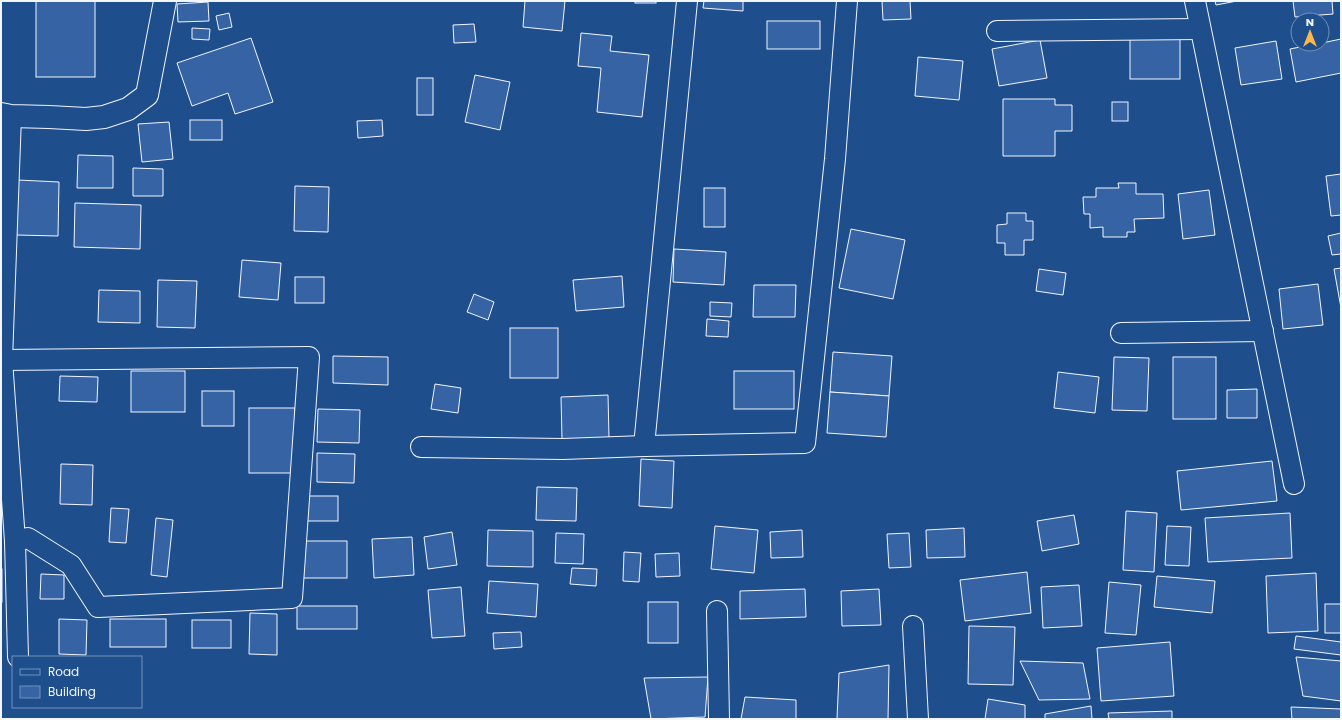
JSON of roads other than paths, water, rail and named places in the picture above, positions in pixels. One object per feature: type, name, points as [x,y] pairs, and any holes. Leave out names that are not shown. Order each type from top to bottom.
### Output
[{"type":"street","points":[[18,656],[15,541],[2,360],[6,115],[86,119],[104,117],[128,109],[147,95],[165,1]]},
{"type":"street","points":[[644,446],[687,1]]},
{"type":"street","points":[[421,447],[563,449],[805,443],[835,159],[847,1]]},
{"type":"street","points":[[1195,1],[1294,484]]},
{"type":"street","points":[[997,31],[1200,29]]},
{"type":"street","points":[[1121,333],[1263,331]]},
{"type":"street","points":[[2,360],[309,357],[292,598],[98,607],[71,565],[28,538],[15,541]]},
{"type":"street","points":[[717,611],[719,719]]},
{"type":"street","points":[[913,626],[918,719]]}]
